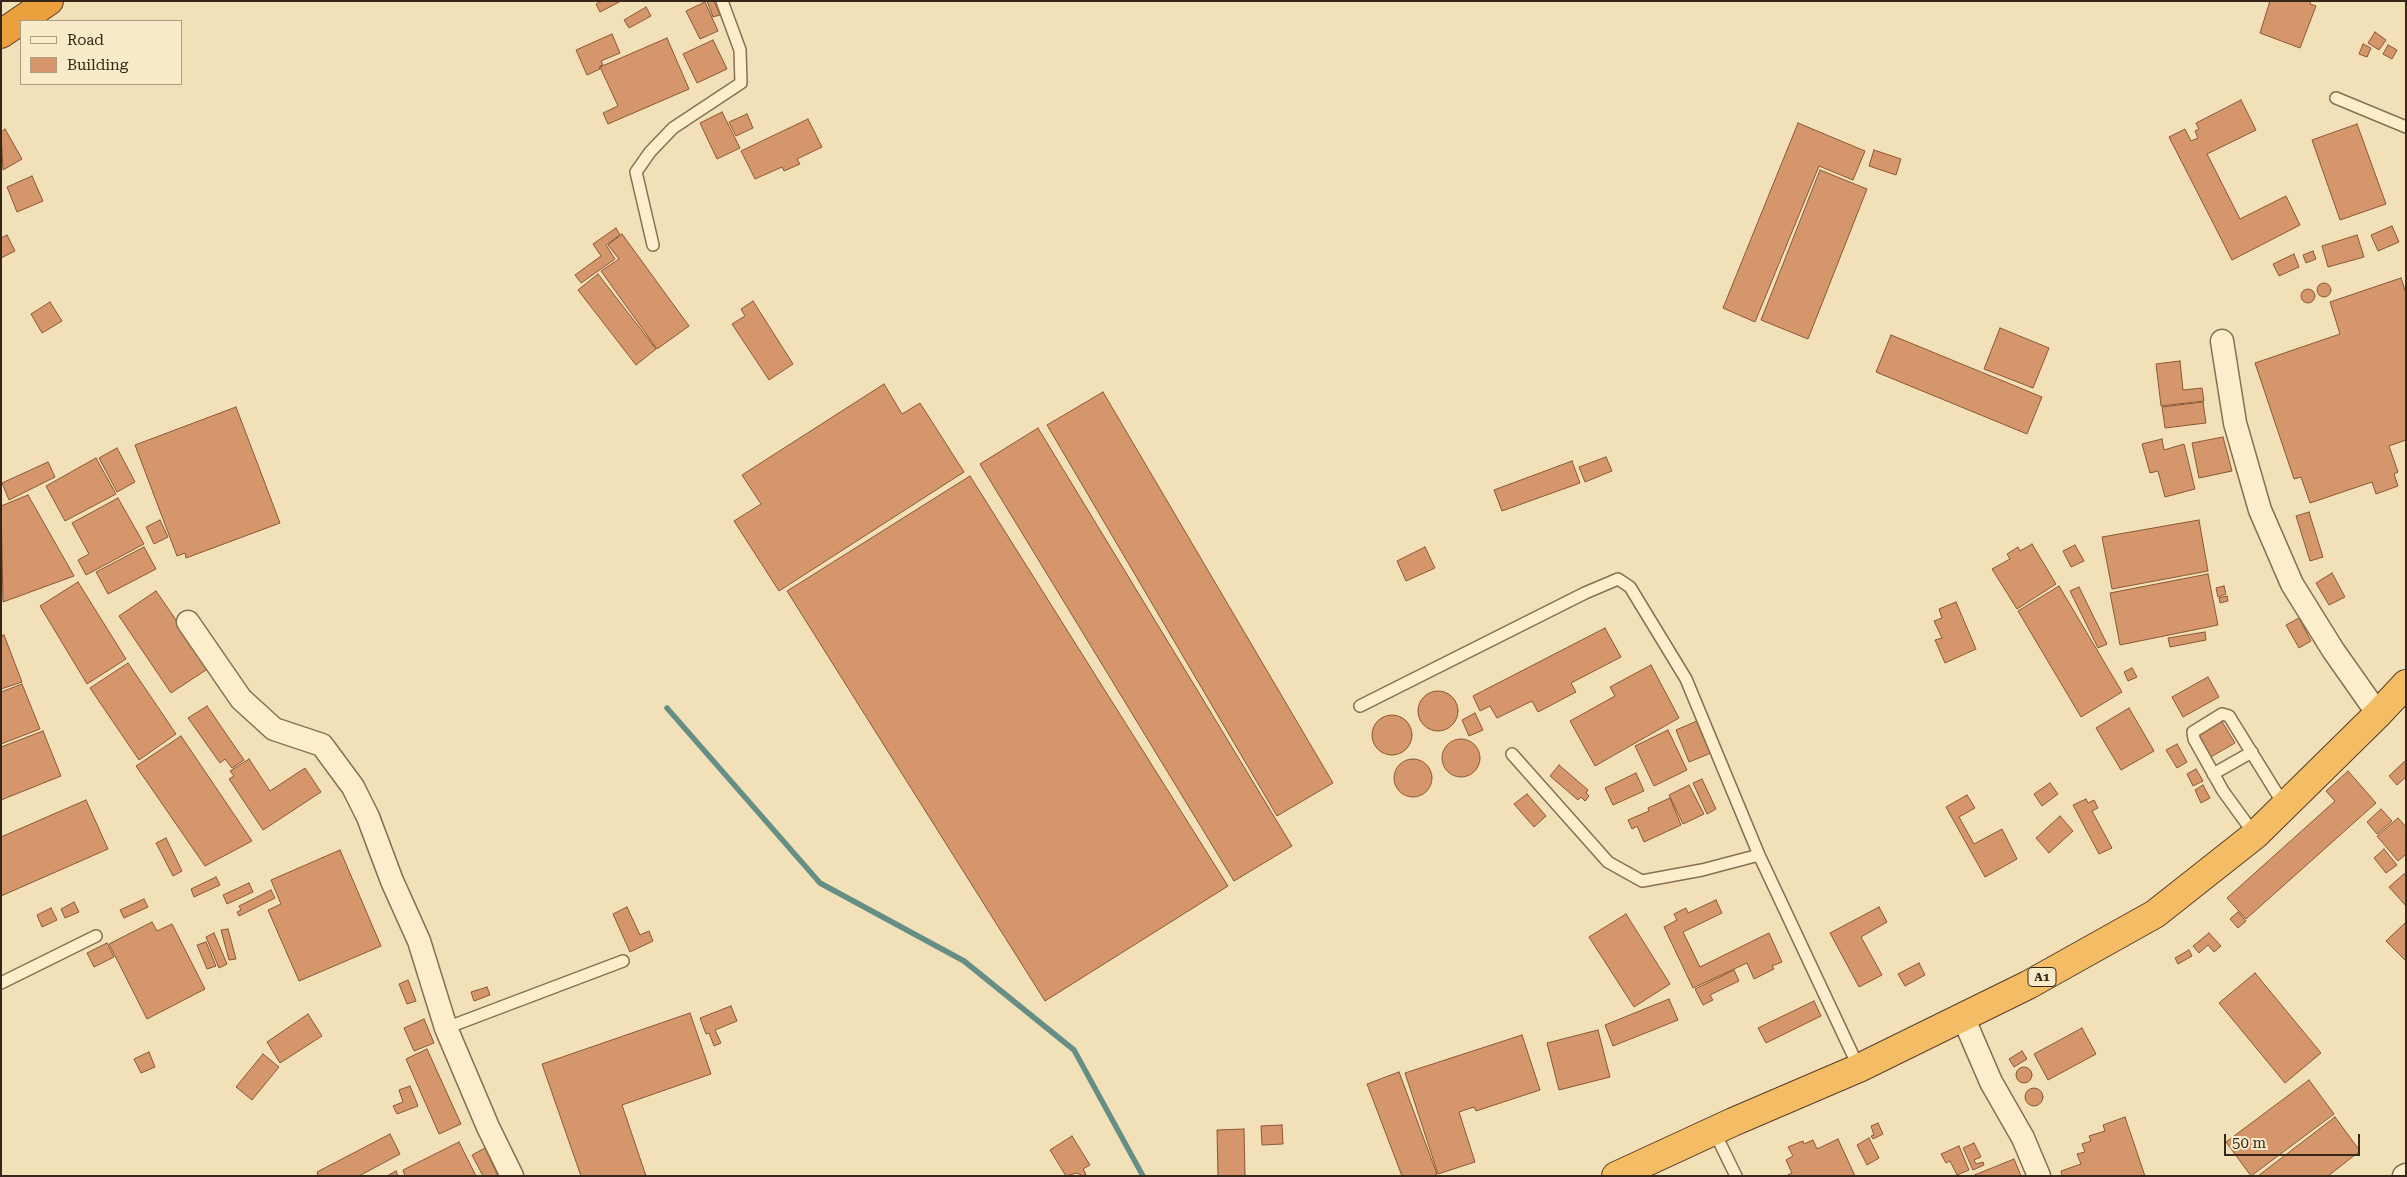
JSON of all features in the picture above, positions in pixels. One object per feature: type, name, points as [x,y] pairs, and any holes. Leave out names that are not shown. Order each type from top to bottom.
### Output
[{"type":"highway","points":[[21,20],[49,1]]},
{"type":"highway","points":[[1,34],[20,21]]},
{"type":"highway","name":"A1","points":[[1616,1176],[1859,1068],[2087,954],[2155,914],[2255,835],[2406,684]]},
{"type":"street","points":[[2222,341],[2235,423],[2260,510],[2292,584],[2333,650],[2378,714]]},
{"type":"street","points":[[188,622],[242,699],[274,729],[322,746],[353,787],[368,817],[392,881],[419,941],[446,1028],[488,1127],[512,1176]]},
{"type":"street","points":[[1963,1017],[1991,1082],[2023,1138],[2039,1176]]},
{"type":"lane","points":[[653,245],[636,172],[650,152],[673,128],[740,83],[740,50],[722,1]]},
{"type":"lane","points":[[2336,98],[2406,127]]},
{"type":"lane","points":[[1360,706],[1585,593],[1618,579],[1630,587],[1686,679],[1759,855],[1859,1068]]},
{"type":"lane","points":[[2255,835],[2213,774],[2193,733],[2222,714],[2228,715],[2233,720],[2284,806]]},
{"type":"lane","points":[[2213,774],[2252,752]]},
{"type":"lane","points":[[1512,754],[1608,862],[1642,880],[1702,870],[1759,855]]},
{"type":"lane","points":[[1,983],[96,936]]},
{"type":"lane","points":[[446,1028],[624,961]]},
{"type":"lane","points":[[1714,1131],[1736,1176]]},
{"type":"building","points":[[602,1],[621,1],[600,12],[596,4]]},
{"type":"building","points":[[707,1],[714,1],[720,15],[713,17]]},
{"type":"building","points":[[2270,1],[2311,1],[2310,4],[2316,6],[2300,48],[2260,33]]},
{"type":"building","points":[[705,2],[718,31],[700,39],[686,11]]},
{"type":"building","points":[[646,7],[651,16],[629,28],[624,20]]},
{"type":"building","points":[[2375,32],[2386,40],[2379,50],[2368,43]]},
{"type":"building","points":[[612,34],[620,53],[601,61],[603,65],[599,67],[600,69],[587,75],[576,50]]},
{"type":"building","points":[[667,38],[689,89],[608,124],[603,113],[618,106],[600,67]]},
{"type":"building","points":[[713,40],[727,69],[697,83],[683,54]]},
{"type":"building","points":[[2363,44],[2371,48],[2367,57],[2359,54]]},
{"type":"building","points":[[2388,45],[2397,50],[2392,59],[2383,54]]},
{"type":"building","points":[[2241,100],[2256,130],[2207,154],[2240,219],[2286,196],[2300,225],[2232,260],[2169,137],[2185,129],[2191,141],[2198,138],[2195,131],[2199,129],[2196,123]]},
{"type":"building","points":[[722,112],[740,148],[717,159],[700,123]]},
{"type":"building","points":[[747,114],[753,128],[736,136],[729,122]]},
{"type":"building","points":[[808,119],[822,147],[797,159],[800,164],[784,171],[782,167],[755,179],[741,151]]},
{"type":"building","points":[[1798,123],[1865,151],[1853,180],[1819,166],[1755,322],[1723,308]]},
{"type":"building","points":[[2357,124],[2386,204],[2340,220],[2312,140]]},
{"type":"building","points":[[5,129],[22,159],[3,170],[1,132]]},
{"type":"building","points":[[1874,150],[1901,159],[1896,175],[1869,166]]},
{"type":"building","points":[[1820,170],[1867,189],[1808,339],[1761,320]]},
{"type":"building","points":[[32,176],[43,201],[17,212],[7,187]]},
{"type":"building","points":[[2392,226],[2399,242],[2378,251],[2371,235]]},
{"type":"building","points":[[616,228],[620,235],[606,245],[615,259],[581,283],[575,275],[601,256],[593,244]]},
{"type":"building","points":[[622,234],[689,326],[657,349],[601,271],[619,259],[608,245]]},
{"type":"building","points":[[7,235],[15,251],[1,258],[1,238]]},
{"type":"building","points":[[2357,235],[2364,257],[2328,267],[2322,246]]},
{"type":"building","points":[[2313,251],[2316,259],[2306,263],[2303,255]]},
{"type":"building","points":[[2294,254],[2299,267],[2279,276],[2273,264]]},
{"type":"building","points":[[598,274],[656,349],[636,365],[578,290]]},
{"type":"building","points":[[2401,278],[2406,293],[2406,440],[2389,446],[2398,472],[2394,474],[2398,486],[2376,494],[2372,482],[2310,503],[2301,477],[2294,479],[2255,363],[2340,334],[2330,302]]},
{"type":"building","points":[[2324,283],[2329,285],[2331,290],[2329,295],[2324,297],[2319,295],[2317,290],[2319,285]]},
{"type":"building","points":[[2305,289],[2311,289],[2315,296],[2311,303],[2305,303],[2301,299],[2301,293]]},
{"type":"building","points":[[753,301],[793,364],[769,380],[732,324],[745,316],[741,309]]},
{"type":"building","points":[[50,302],[62,321],[42,333],[31,314]]},
{"type":"building","points":[[2000,328],[2049,348],[2033,388],[1984,369]]},
{"type":"building","points":[[1891,335],[2042,397],[2027,434],[1876,372]]},
{"type":"building","points":[[2180,361],[2183,390],[2202,388],[2204,401],[2161,406],[2156,364]]},
{"type":"building","points":[[884,384],[902,414],[920,403],[964,472],[779,591],[734,521],[761,504],[742,475]]},
{"type":"building","points":[[1103,392],[1333,783],[1277,816],[1047,425]]},
{"type":"building","points":[[2203,402],[2206,423],[2165,428],[2162,407]]},
{"type":"building","points":[[236,407],[280,523],[186,558],[185,553],[177,556],[135,445]]},
{"type":"building","points":[[1038,428],[1292,846],[1234,881],[980,464]]},
{"type":"building","points":[[2223,437],[2232,471],[2199,478],[2192,443]]},
{"type":"building","points":[[2162,439],[2164,450],[2184,444],[2195,489],[2165,497],[2158,471],[2150,473],[2142,444]]},
{"type":"building","points":[[117,448],[135,482],[117,492],[99,458]]},
{"type":"building","points":[[1606,457],[1612,471],[1585,482],[1579,467]]},
{"type":"building","points":[[96,458],[116,494],[65,521],[46,486]]},
{"type":"building","points":[[1572,461],[1580,483],[1502,511],[1494,490]]},
{"type":"building","points":[[48,462],[55,477],[9,500],[2,483]]},
{"type":"building","points":[[970,476],[1228,886],[1045,1001],[787,591]]},
{"type":"building","points":[[28,495],[74,576],[3,602],[1,506]]},
{"type":"building","points":[[118,498],[144,544],[86,575],[78,560],[89,554],[72,523]]},
{"type":"building","points":[[2309,512],[2323,557],[2310,561],[2296,516]]},
{"type":"building","points":[[160,520],[168,537],[154,544],[146,527]]},
{"type":"building","points":[[2199,520],[2208,571],[2112,589],[2102,537]]},
{"type":"building","points":[[2032,544],[2056,584],[2017,609],[1992,569],[2010,559],[2007,554],[2018,547],[2020,551]]},
{"type":"building","points":[[2075,545],[2084,561],[2071,567],[2063,551]]},
{"type":"building","points":[[144,547],[156,569],[108,594],[96,572]]},
{"type":"building","points":[[1425,547],[1435,568],[1406,581],[1397,561]]},
{"type":"building","points":[[2332,573],[2345,597],[2329,605],[2316,583]]},
{"type":"building","points":[[2208,574],[2218,625],[2120,645],[2110,593]]},
{"type":"building","points":[[78,582],[126,659],[87,684],[40,606]]},
{"type":"building","points":[[2059,586],[2122,692],[2081,717],[2018,611]]},
{"type":"building","points":[[2224,586],[2226,594],[2218,597],[2216,588]]},
{"type":"building","points":[[2079,587],[2107,644],[2098,648],[2070,591]]},
{"type":"building","points":[[156,591],[209,668],[171,693],[119,616]]},
{"type":"building","points":[[2227,596],[2228,601],[2220,603],[2219,598]]},
{"type":"building","points":[[1956,602],[1976,649],[1945,663],[1935,640],[1942,638],[1934,621],[1942,618],[1939,609]]},
{"type":"building","points":[[2299,618],[2311,641],[2299,648],[2286,625]]},
{"type":"building","points":[[1605,628],[1621,657],[1571,683],[1576,692],[1538,712],[1532,701],[1497,718],[1490,706],[1480,711],[1473,696]]},
{"type":"building","points":[[2205,632],[2206,640],[2170,647],[2168,638]]},
{"type":"building","points":[[4,635],[22,682],[1,689],[1,636]]},
{"type":"building","points":[[128,663],[176,734],[139,760],[90,688]]},
{"type":"building","points":[[1651,665],[1679,718],[1595,766],[1570,721],[1615,696],[1610,687]]},
{"type":"building","points":[[2132,668],[2137,677],[2128,681],[2124,672]]},
{"type":"building","points":[[2208,677],[2219,697],[2183,717],[2172,697]]},
{"type":"building","points":[[22,684],[40,729],[1,744],[1,692]]},
{"type":"building","points":[[1434,691],[1442,691],[1449,694],[1455,700],[1458,711],[1455,722],[1449,728],[1442,731],[1434,731],[1427,728],[1421,722],[1418,715],[1418,707],[1421,700],[1427,694]]},
{"type":"building","points":[[207,706],[244,760],[232,768],[225,759],[220,763],[188,718]]},
{"type":"building","points":[[2129,708],[2154,751],[2121,770],[2096,728]]},
{"type":"building","points":[[1475,713],[1483,730],[1469,736],[1462,720]]},
{"type":"building","points":[[1396,715],[1403,718],[1409,724],[1412,735],[1411,743],[1403,752],[1396,755],[1388,755],[1381,752],[1373,743],[1372,731],[1375,724],[1384,716]]},
{"type":"building","points":[[2221,720],[2235,743],[2209,758],[2195,735]]},
{"type":"building","points":[[1697,721],[1711,753],[1689,762],[1676,730]]},
{"type":"building","points":[[1668,730],[1687,770],[1654,786],[1635,746]]},
{"type":"building","points":[[43,731],[61,776],[1,800],[1,747]]},
{"type":"building","points":[[181,736],[252,841],[205,866],[136,766]]},
{"type":"building","points":[[1461,739],[1475,744],[1480,758],[1475,772],[1461,777],[1447,772],[1442,758],[1447,744]]},
{"type":"building","points":[[2177,744],[2187,762],[2177,768],[2166,750]]},
{"type":"building","points":[[249,759],[270,791],[305,768],[321,792],[263,830],[229,779],[234,776],[230,771]]},
{"type":"building","points":[[1413,759],[1427,764],[1432,778],[1427,792],[1413,797],[1399,792],[1394,778],[1399,764]]},
{"type":"building","points":[[2406,760],[2406,777],[2397,785],[2389,776]]},
{"type":"building","points":[[1559,765],[1588,790],[1586,793],[1589,796],[1585,801],[1581,797],[1578,800],[1550,776]]},
{"type":"building","points":[[2196,769],[2203,781],[2193,786],[2187,774]]},
{"type":"building","points":[[2348,771],[2376,803],[2246,919],[2227,898],[2335,801],[2326,791]]},
{"type":"building","points":[[1636,773],[1644,791],[1613,805],[1605,788]]},
{"type":"building","points":[[1702,779],[1716,809],[1707,814],[1693,783]]},
{"type":"building","points":[[2050,783],[2058,794],[2042,806],[2034,794]]},
{"type":"building","points":[[1689,785],[1704,814],[1683,824],[1669,795]]},
{"type":"building","points":[[2203,785],[2210,798],[2201,803],[2195,790]]},
{"type":"building","points":[[1527,794],[1546,816],[1534,827],[1514,804]]},
{"type":"building","points":[[1967,795],[1975,808],[1959,817],[1974,844],[2002,829],[2017,859],[1985,877],[1946,807]]},
{"type":"building","points":[[1670,798],[1681,825],[1644,842],[1637,826],[1632,829],[1628,820],[1649,811],[1648,808]]},
{"type":"building","points":[[2086,799],[2088,803],[2094,800],[2098,808],[2092,811],[2112,848],[2099,854],[2073,805]]},
{"type":"building","points":[[86,800],[108,849],[1,896],[1,837]]},
{"type":"building","points":[[2381,809],[2392,821],[2377,834],[2367,822]]},
{"type":"building","points":[[2060,816],[2073,831],[2049,853],[2036,838]]},
{"type":"building","points":[[2398,818],[2406,827],[2406,854],[2398,861],[2377,836]]},
{"type":"building","points":[[166,838],[182,871],[173,876],[156,843]]},
{"type":"building","points":[[2384,849],[2397,865],[2386,873],[2374,858]]},
{"type":"building","points":[[340,850],[381,946],[299,981],[268,910],[281,904],[271,880]]},
{"type":"building","points":[[2404,874],[2406,875],[2406,906],[2389,887]]},
{"type":"building","points":[[216,877],[220,885],[194,897],[191,889]]},
{"type":"building","points":[[249,883],[253,892],[227,904],[223,895]]},
{"type":"building","points":[[271,890],[275,898],[239,916],[237,912],[241,910],[239,906]]},
{"type":"building","points":[[144,899],[148,907],[124,918],[120,910]]},
{"type":"building","points":[[1716,900],[1722,913],[1683,932],[1700,967],[1769,933],[1782,962],[1772,966],[1774,969],[1754,979],[1747,963],[1693,988],[1664,927],[1677,920],[1674,914],[1686,908],[1688,913]]},
{"type":"building","points":[[74,902],[79,912],[65,918],[61,909]]},
{"type":"building","points":[[627,907],[640,935],[649,931],[653,941],[630,952],[613,914]]},
{"type":"building","points":[[1879,907],[1887,922],[1861,937],[1882,975],[1859,987],[1830,933]]},
{"type":"building","points":[[51,908],[57,920],[42,927],[37,915]]},
{"type":"building","points":[[2238,912],[2246,921],[2238,928],[2230,919]]},
{"type":"building","points":[[1626,914],[1670,984],[1634,1007],[1589,937]]},
{"type":"building","points":[[152,922],[157,931],[172,924],[205,989],[147,1019],[109,944]]},
{"type":"building","points":[[2406,922],[2406,961],[2386,941]]},
{"type":"building","points":[[228,929],[236,959],[229,960],[221,930]]},
{"type":"building","points":[[214,933],[227,964],[219,968],[206,937]]},
{"type":"building","points":[[2209,933],[2221,946],[2214,952],[2208,945],[2199,953],[2193,946]]},
{"type":"building","points":[[206,942],[216,966],[207,969],[197,945]]},
{"type":"building","points":[[107,943],[114,957],[94,967],[87,953]]},
{"type":"building","points":[[2189,950],[2192,956],[2178,964],[2175,958]]},
{"type":"building","points":[[1919,963],[1925,975],[1905,986],[1898,974]]},
{"type":"building","points":[[1734,970],[1739,981],[1710,995],[1713,1000],[1703,1005],[1695,989]]},
{"type":"building","points":[[2255,973],[2321,1053],[2285,1083],[2219,1003]]},
{"type":"building","points":[[408,980],[416,1001],[407,1004],[399,984]]},
{"type":"building","points":[[487,987],[490,995],[474,1001],[471,992]]},
{"type":"building","points":[[1669,999],[1678,1020],[1613,1046],[1605,1025]]},
{"type":"building","points":[[1814,1001],[1821,1016],[1766,1043],[1758,1028]]},
{"type":"building","points":[[731,1006],[737,1021],[715,1030],[721,1043],[714,1046],[709,1033],[706,1034],[700,1018]]},
{"type":"building","points":[[690,1013],[711,1074],[622,1105],[646,1176],[581,1176],[542,1064]]},
{"type":"building","points":[[308,1014],[322,1036],[280,1063],[267,1042]]},
{"type":"building","points":[[424,1019],[434,1043],[414,1051],[404,1028]]},
{"type":"building","points":[[2082,1028],[2096,1054],[2048,1080],[2034,1054]]},
{"type":"building","points":[[1598,1030],[1610,1077],[1559,1090],[1547,1043]]},
{"type":"building","points":[[1522,1035],[1540,1090],[1476,1111],[1474,1107],[1459,1112],[1475,1162],[1438,1174],[1405,1073]]},
{"type":"building","points":[[427,1049],[461,1124],[439,1134],[406,1059]]},
{"type":"building","points":[[2022,1051],[2027,1059],[2014,1067],[2009,1059]]},
{"type":"building","points":[[149,1052],[155,1067],[141,1073],[134,1059]]},
{"type":"building","points":[[263,1054],[279,1067],[252,1100],[236,1087]]},
{"type":"building","points":[[2021,1067],[2027,1067],[2032,1072],[2030,1081],[2021,1083],[2016,1078],[2016,1072]]},
{"type":"building","points":[[1399,1072],[1437,1174],[1433,1176],[1402,1176],[1367,1084]]},
{"type":"building","points":[[2309,1080],[2334,1114],[2251,1176],[2226,1142]]},
{"type":"building","points":[[410,1086],[418,1106],[397,1114],[393,1106],[403,1102],[399,1090]]},
{"type":"building","points":[[2034,1088],[2040,1091],[2043,1097],[2040,1103],[2034,1106],[2028,1103],[2025,1097],[2028,1091]]},
{"type":"building","points":[[2125,1117],[2145,1176],[2062,1176],[2061,1171],[2081,1164],[2077,1154],[2085,1152],[2082,1144],[2091,1141],[2089,1136],[2105,1131],[2103,1125]]},
{"type":"building","points":[[2335,1117],[2360,1151],[2328,1176],[2258,1176]]},
{"type":"building","points":[[1878,1123],[1883,1134],[1873,1139],[1871,1136],[1874,1135],[1871,1126]]},
{"type":"building","points":[[1282,1125],[1283,1144],[1262,1145],[1261,1126]]},
{"type":"building","points":[[1244,1129],[1245,1176],[1218,1176],[1217,1130]]},
{"type":"building","points":[[390,1134],[400,1154],[359,1176],[318,1176],[317,1172]]},
{"type":"building","points":[[1072,1136],[1090,1165],[1083,1169],[1086,1174],[1083,1176],[1077,1173],[1066,1176],[1050,1150]]},
{"type":"building","points":[[1869,1138],[1879,1158],[1867,1165],[1857,1145]]},
{"type":"building","points":[[1838,1139],[1855,1176],[1786,1176],[1792,1173],[1786,1160],[1793,1156],[1788,1147],[1803,1141],[1804,1144],[1813,1140],[1817,1149]]},
{"type":"building","points":[[459,1142],[476,1176],[405,1176],[403,1170]]},
{"type":"building","points":[[1974,1143],[1981,1157],[1974,1160],[1976,1164],[1983,1162],[1984,1165],[1973,1170],[1963,1148]]},
{"type":"building","points":[[1959,1146],[1969,1170],[1957,1175],[1950,1161],[1946,1163],[1941,1154]]},
{"type":"building","points":[[485,1148],[498,1176],[483,1176],[472,1155]]},
{"type":"building","points":[[2014,1159],[2021,1176],[1972,1176]]},
{"type":"building","points":[[396,1171],[398,1176],[387,1176]]},
{"type":"waterway","points":[[667,708],[820,883],[964,961],[1074,1050],[1143,1176]]}]
